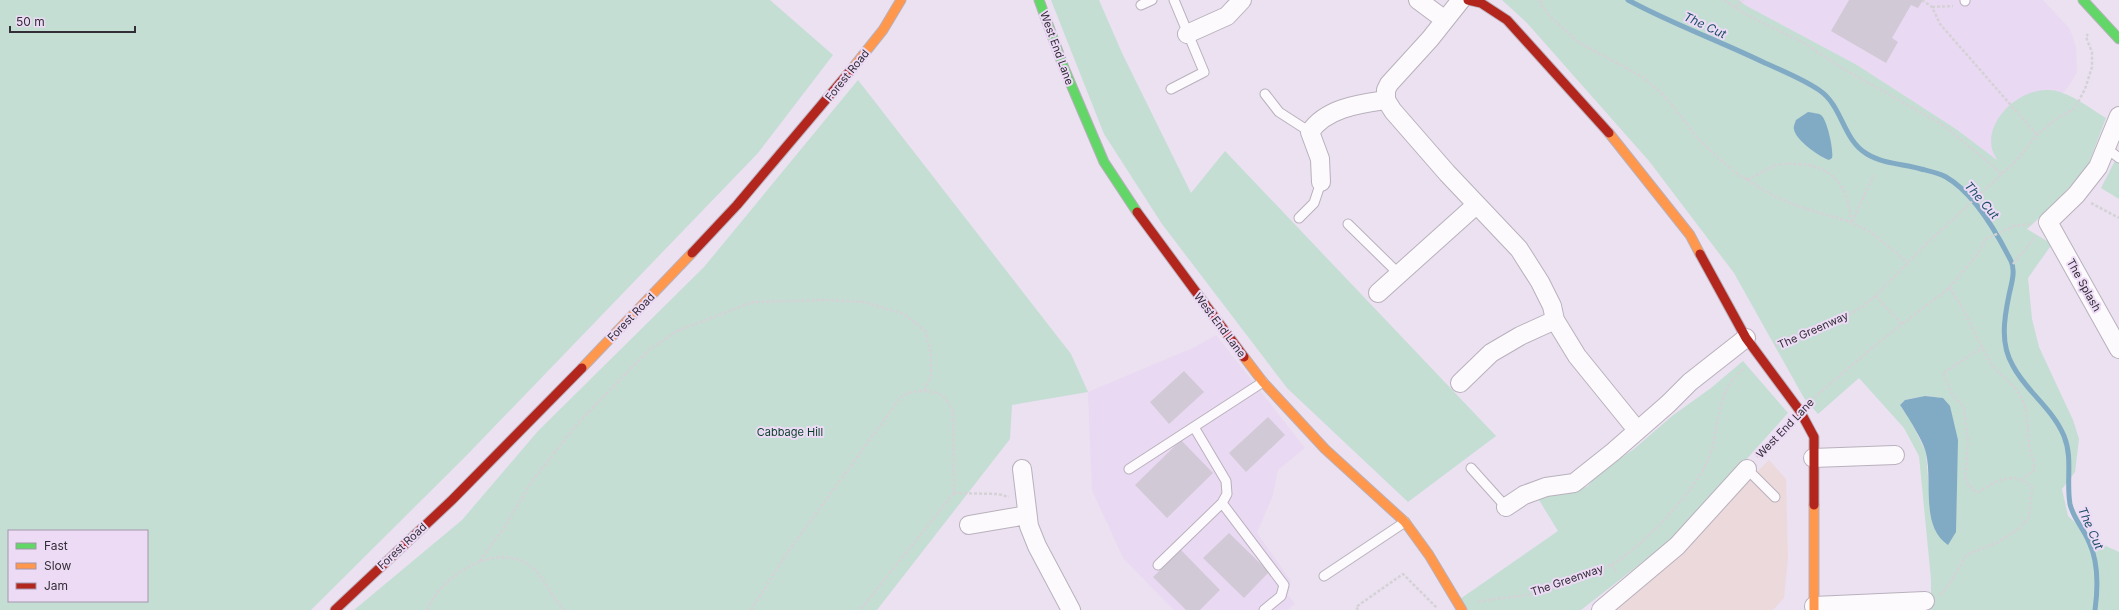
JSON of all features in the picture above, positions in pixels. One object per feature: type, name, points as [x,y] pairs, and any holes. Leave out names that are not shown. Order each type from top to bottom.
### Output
[{"type":"street","name":"Forest Road","points":[[335,610],[452,500],[616,333],[737,205],[845,79],[883,30],[901,0]]},
{"type":"street","name":"West End Lane","points":[[1039,0],[1064,68],[1104,162],[1138,214],[1263,382],[1325,448],[1405,522],[1428,555],[1462,610]]},
{"type":"street","points":[[1187,34],[1227,16],[1242,0]]},
{"type":"street","points":[[1418,0],[1445,20]]},
{"type":"street","points":[[1461,0],[1389,84],[1386,90],[1386,100],[1403,124],[1476,205],[1519,249],[1540,282],[1552,306],[1556,320],[1577,356],[1637,430]]},
{"type":"street","points":[[1468,0],[1481,3],[1506,20],[1608,132],[1690,235],[1746,338],[1759,358],[1800,411],[1814,437],[1814,608],[1925,601]]},
{"type":"street","points":[[2083,0],[2119,39]]},
{"type":"street","points":[[1321,182],[1320,159],[1310,132],[1316,123],[1332,113],[1360,104],[1386,100]]},
{"type":"street","points":[[2048,222],[2076,195],[2112,152],[2119,116]]},
{"type":"street","points":[[1378,293],[1476,205]]},
{"type":"street","name":"The Splash","points":[[2048,222],[2119,349]]},
{"type":"street","points":[[1460,383],[1491,353],[1520,336],[1556,320]]},
{"type":"street","points":[[1506,507],[1524,494],[1546,487],[1574,483],[1614,452],[1668,404],[1690,382],[1746,338]]},
{"type":"street","points":[[1813,458],[1895,455]]},
{"type":"street","points":[[1022,468],[1026,508],[1036,546],[1071,610]]},
{"type":"street","points":[[1601,610],[1677,546],[1747,469]]},
{"type":"street","points":[[969,525],[1026,508]]},
{"type":"lane","points":[[1142,5],[1152,0]]},
{"type":"lane","points":[[1171,89],[1204,72],[1174,0]]},
{"type":"lane","points":[[1265,94],[1280,112],[1310,132]]},
{"type":"lane","points":[[1299,218],[1314,203],[1321,182]]},
{"type":"lane","points":[[1348,224],[1399,274]]},
{"type":"lane","points":[[1129,469],[1263,382]]},
{"type":"lane","points":[[1158,565],[1222,503],[1227,494],[1226,481],[1194,427]]},
{"type":"lane","points":[[1471,468],[1506,507]]},
{"type":"lane","points":[[1747,469],[1775,497]]},
{"type":"lane","points":[[1222,503],[1284,585],[1281,596],[1264,610]]},
{"type":"lane","points":[[1324,576],[1405,522]]},
{"type":"path","points":[[1540,0],[1542,6],[1552,18],[1578,42],[1644,78],[1660,92],[1669,101],[1699,140],[1734,172],[1774,196],[1800,207],[1851,222],[1872,233],[1907,262]]},
{"type":"path","points":[[1724,0],[1806,44],[1840,67],[1943,125],[2002,174]]},
{"type":"path","points":[[1735,7],[1743,0]]},
{"type":"path","points":[[1922,0],[1932,7],[1940,24],[2037,135]]},
{"type":"path","points":[[1932,7],[1956,6],[1965,1]]},
{"type":"path","name":"The Greenway","points":[[1473,604],[1491,599],[1534,593],[1583,577],[1610,565],[1644,539],[1670,513],[1694,483],[1710,456],[1726,391],[1736,374],[1772,347],[1796,335],[1845,317],[1862,307],[1876,296],[1907,262],[2016,161],[2037,135],[2056,120],[2075,108],[2085,89],[2092,59],[2086,37],[2089,32]]},
{"type":"path","points":[[1747,180],[1766,170],[1788,163],[1817,167],[1832,174],[1842,184],[1848,197],[1851,222]]},
{"type":"path","points":[[1851,222],[1874,174]]},
{"type":"path","points":[[2076,195],[2119,218]]},
{"type":"path","points":[[2013,264],[2048,222]]},
{"type":"path","name":"West End Lane","points":[[1747,469],[1800,411],[1830,383],[1949,288],[1977,255],[1986,239],[2014,226],[2048,222]]},
{"type":"path","points":[[1949,288],[1961,303],[1994,366],[2015,388],[2024,402],[2029,429],[2029,443],[2035,464],[2034,470],[2023,480]]},
{"type":"path","points":[[1876,296],[1902,324]]},
{"type":"path","points":[[480,561],[505,526],[532,481],[577,424],[650,349],[677,331],[752,302],[828,300],[864,302],[904,314],[925,331],[932,353],[931,377],[922,392]]},
{"type":"path","points":[[1925,601],[1940,596],[1950,583],[1966,556],[1998,542],[2018,529],[2029,517],[2032,487],[2023,480],[2009,478],[1978,492],[1973,490],[1965,479],[1968,441],[1964,408],[1952,394],[1943,373],[1983,347]]},
{"type":"path","points":[[750,610],[787,553],[901,397],[907,392],[941,394],[950,406],[953,413],[954,493],[860,610]]},
{"type":"path","points":[[954,493],[998,494],[1026,508]]},
{"type":"path","points":[[428,610],[448,583],[464,570],[480,561],[490,558],[507,557],[525,563],[534,569],[553,598],[565,610]]},
{"type":"path","points":[[1358,610],[1356,607],[1402,574],[1439,610]]},
{"type":"shaded area","points":[[1739,0],[2043,0],[2070,29],[2076,47],[2077,72],[2063,93],[2049,90],[2017,100],[2004,111],[1997,160],[1956,129],[1857,65],[1745,5]]},
{"type":"shaded area","points":[[1216,335],[1305,448],[1278,470],[1273,495],[1257,533],[1291,581],[1288,595],[1295,604],[1287,610],[1174,610],[1123,558],[1092,490],[1088,392],[1195,347]]},
{"type":"shaded area","points":[[1769,460],[1786,479],[1788,558],[1784,598],[1773,610],[1616,610]]},
{"type":"green space","points":[[0,0],[770,0],[833,55],[758,153],[465,457],[311,610],[0,610]]},
{"type":"green space","points":[[1051,0],[1099,0],[1122,53],[1191,193],[1225,151],[1496,436],[1408,502],[1287,388],[1162,224],[1104,134]]},
{"type":"green space","points":[[1502,0],[1739,0],[1745,5],[1857,65],[1956,129],[1997,160],[1992,149],[1991,138],[1994,127],[2007,108],[2027,94],[2049,90],[2064,93],[2106,118],[2087,168],[2049,209],[2027,229],[2052,244],[2028,278],[2032,319],[2039,347],[2073,420],[2079,439],[2075,472],[2062,489],[2068,516],[2095,541],[2119,552],[2119,610],[1931,610],[1931,579],[1919,456],[1904,428],[1859,378],[1818,414],[1804,398],[1734,273],[1649,161],[1527,23]],"holes":[[[1925,396],[1942,398],[1956,475],[1956,532],[1933,525],[1926,452],[1910,419],[1900,405],[1905,400]]]},
{"type":"green space","name":"Cabbage Hill","points":[[858,80],[1071,354],[1088,392],[1012,405],[1010,439],[877,610],[354,610],[462,520],[538,431],[704,267]]},
{"type":"green space","points":[[2119,153],[2119,199],[2101,188]]},
{"type":"green space","points":[[1743,361],[1788,413],[1681,532],[1581,610],[1468,610],[1460,599],[1558,531],[1539,500],[1546,492],[1571,493],[1588,486],[1596,475],[1634,449],[1672,416],[1711,388]]},
{"type":"water","points":[[1808,112],[1821,115],[1826,122],[1832,149],[1832,158],[1829,160],[1808,148],[1795,133],[1794,127],[1796,120]]},
{"type":"water","points":[[1925,396],[1943,398],[1950,406],[1958,440],[1956,532],[1948,545],[1939,537],[1934,527],[1931,515],[1929,503],[1928,464],[1925,448],[1900,405],[1905,400]]},
{"type":"building","points":[[1849,0],[1923,0],[1918,8],[1911,5],[1892,38],[1898,42],[1886,63],[1831,31]]},
{"type":"building","points":[[1184,371],[1204,392],[1169,424],[1150,402]]},
{"type":"building","points":[[1268,417],[1285,435],[1246,472],[1229,453]]},
{"type":"building","points":[[1181,440],[1213,473],[1167,518],[1135,485]]},
{"type":"building","points":[[1229,533],[1269,572],[1244,598],[1203,558]]},
{"type":"building","points":[[1181,550],[1220,590],[1200,610],[1186,610],[1153,577]]},
{"type":"waterway","name":"The Cut","points":[[1628,0],[1662,17],[1793,75],[1813,86],[1827,97],[1838,113],[1852,140],[1867,154],[1880,160],[1934,172],[1946,177],[1966,193],[1984,214],[2011,261],[2013,269],[2013,278],[2004,331],[2006,349],[2009,358],[2018,375],[2053,417],[2067,444],[2071,509],[2089,542],[2095,558],[2097,576],[2095,610]]},
{"type":"traffic: fast","points":[[1039,0],[1064,68],[1104,162],[1137,212]]},
{"type":"traffic: fast","points":[[2083,0],[2119,39]]},
{"type":"traffic: slow","points":[[851,70],[883,30],[901,0]]},
{"type":"traffic: slow","points":[[1609,133],[1690,235],[1700,254]]},
{"type":"traffic: slow","points":[[582,368],[692,253]]},
{"type":"traffic: slow","points":[[1244,357],[1263,382],[1325,449],[1405,522],[1429,555],[1462,610]]},
{"type":"traffic: slow","points":[[1814,505],[1814,610]]},
{"type":"traffic: jam","points":[[1468,0],[1481,3],[1507,20],[1609,133]]},
{"type":"traffic: jam","points":[[692,253],[737,205],[851,70]]},
{"type":"traffic: jam","points":[[1137,212],[1244,357]]},
{"type":"traffic: jam","points":[[1700,254],[1746,338],[1800,411],[1814,437],[1814,505]]},
{"type":"traffic: jam","points":[[335,610],[452,500],[582,368]]}]
